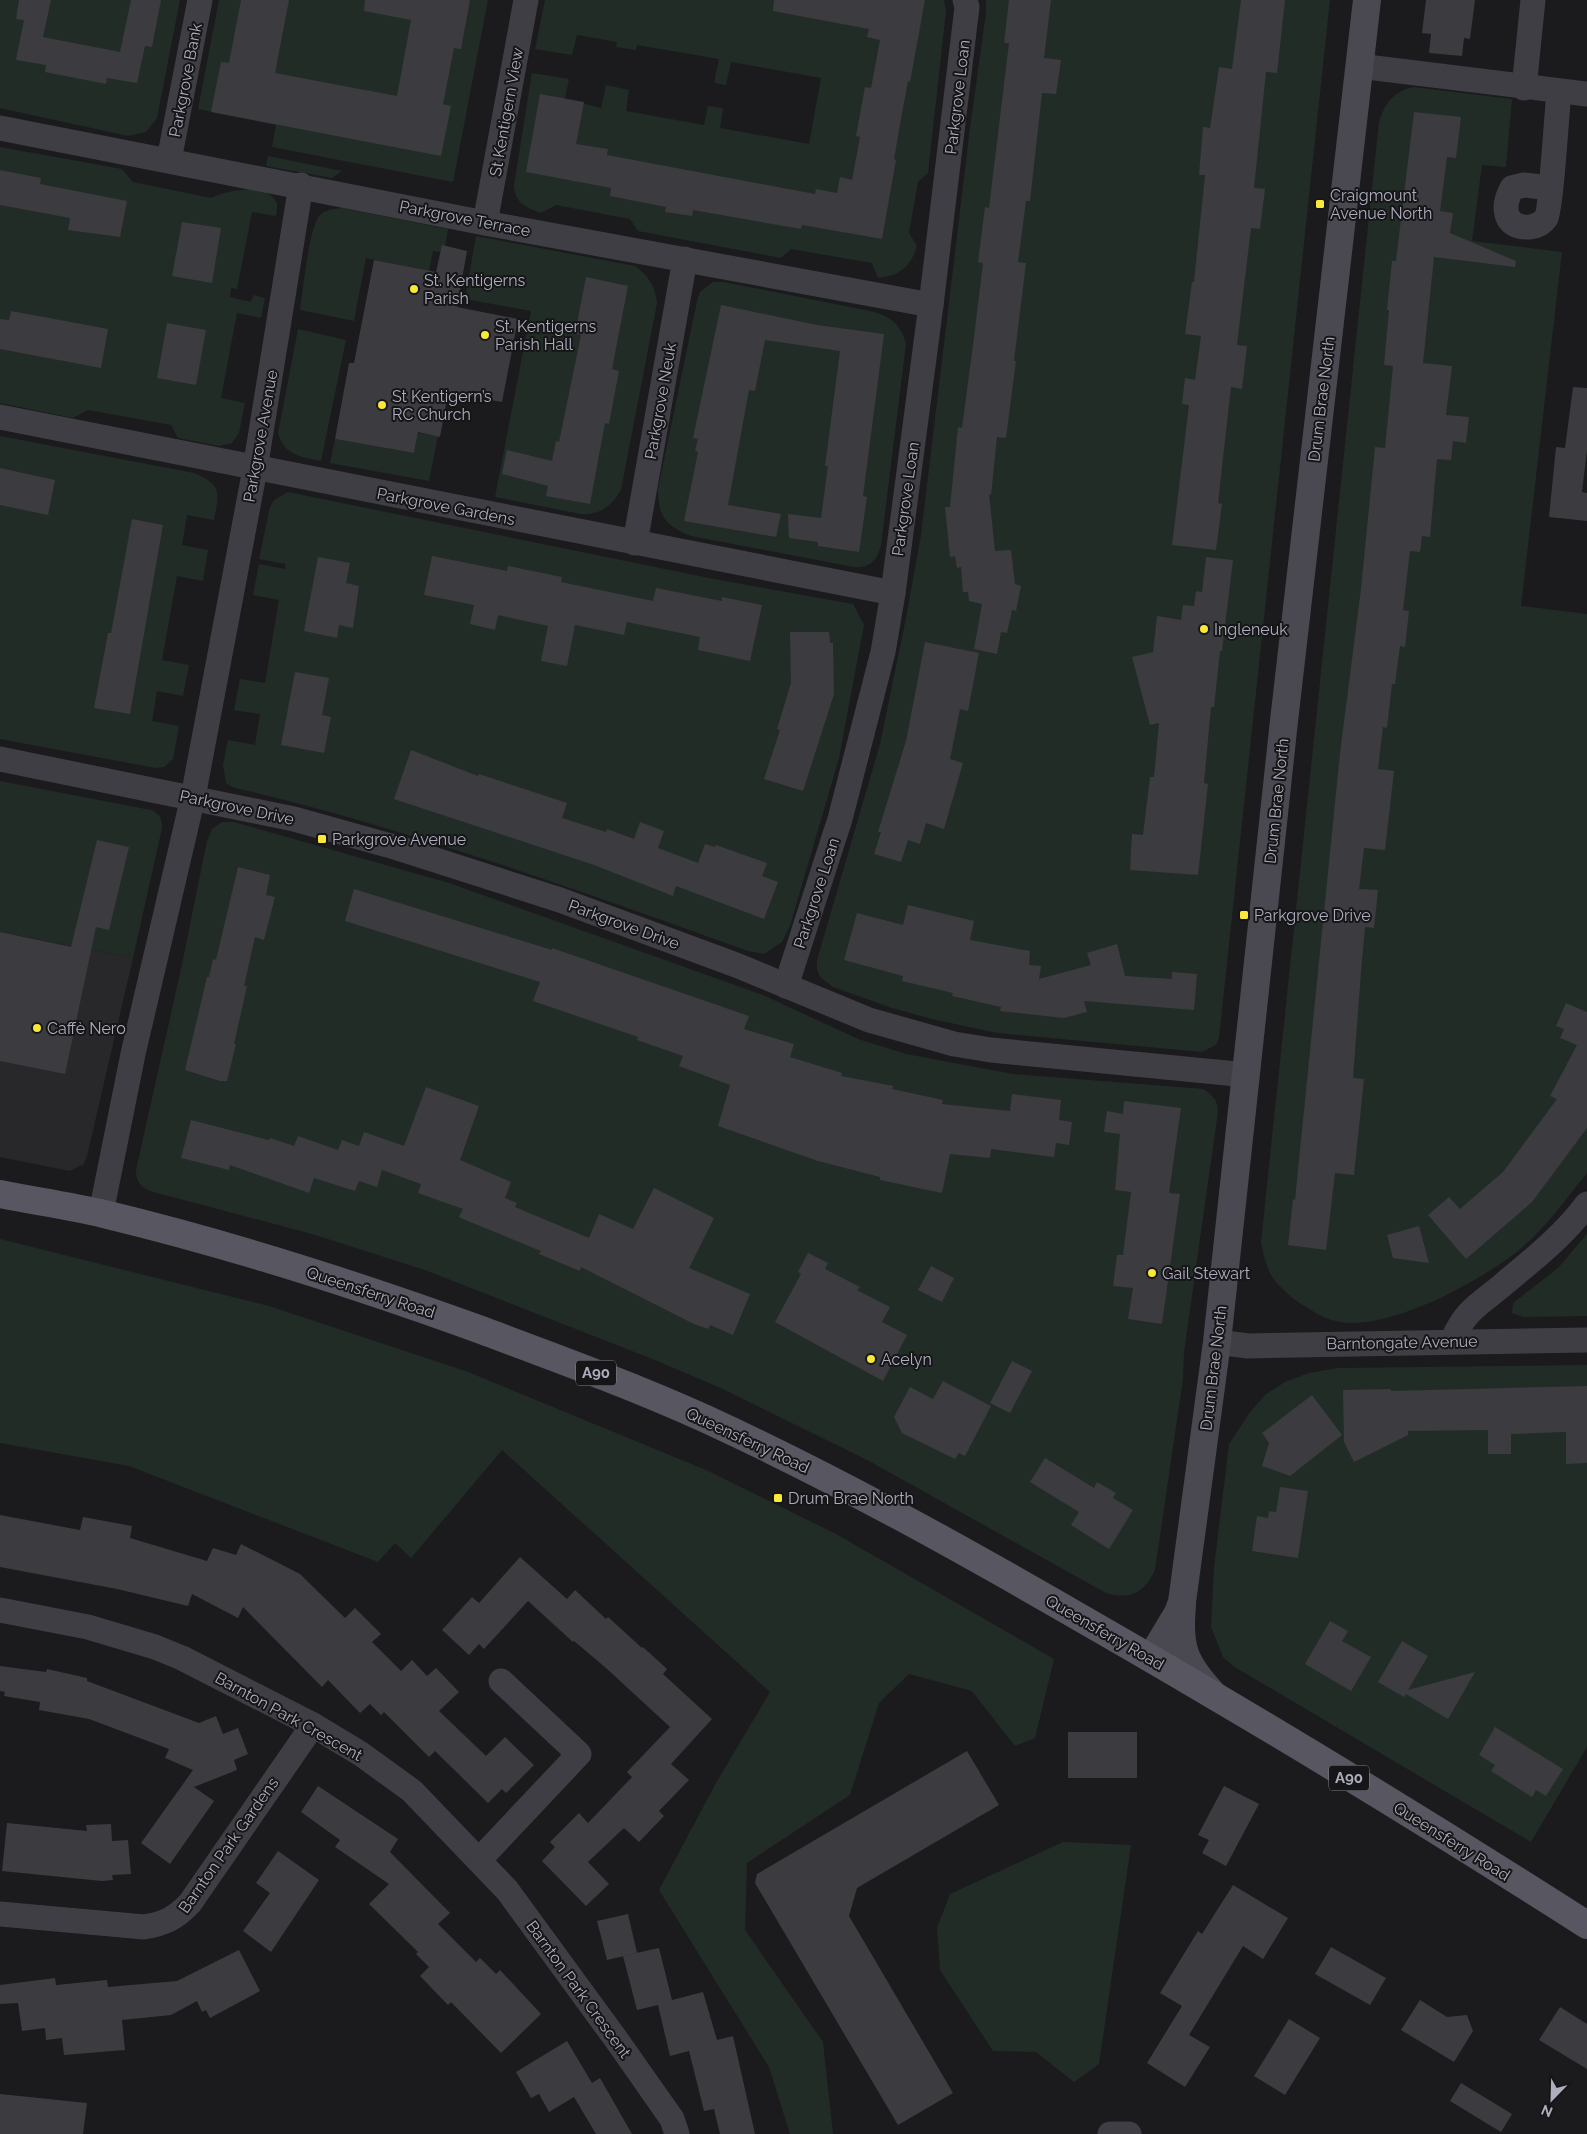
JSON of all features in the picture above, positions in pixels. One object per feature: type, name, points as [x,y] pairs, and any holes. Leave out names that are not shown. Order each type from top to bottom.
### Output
[{"type":"main road","name":"Drum Brae North","points":[[1215,1696],[1195,1676],[1185,1653],[1181,1638],[1182,1602],[1217,1342],[1284,721],[1367,0]]},
{"type":"main road","name":"Queensferry Road","points":[[0,1194],[100,1213],[286,1264],[442,1316],[582,1367],[696,1415],[807,1468],[903,1518],[1151,1658],[1587,1925]]},
{"type":"main road","name":"Drum Brae North","points":[[1151,1658],[1178,1613],[1182,1602]]},
{"type":"street","name":"Parkgrove Bank","points":[[169,160],[200,0]]},
{"type":"street","name":"St Kentigern View","points":[[485,223],[526,0]]},
{"type":"street","name":"Parkgrove Loan","points":[[786,986],[857,760],[883,652],[893,593],[931,305],[968,8],[966,0]]},
{"type":"street","points":[[1524,88],[1533,0]]},
{"type":"street","points":[[1359,66],[1524,88],[1587,94]]},
{"type":"street","points":[[1550,188],[1558,92]]},
{"type":"street","name":"Parkgrove Terrace","points":[[0,128],[485,223],[931,305]]},
{"type":"street","name":"Parkgrove Avenue","points":[[100,1213],[135,1044],[193,797],[255,468],[301,186]]},
{"type":"street","name":"Parkgrove Neuk","points":[[635,543],[685,259]]},
{"type":"street","name":"Parkgrove Gardens","points":[[0,418],[893,593]]},
{"type":"street","name":"Parkgrove Drive","points":[[0,759],[294,819],[466,868],[620,922],[869,1020],[954,1044],[991,1050],[1247,1076]]},
{"type":"street","points":[[1452,1341],[1462,1320],[1474,1307],[1539,1254],[1587,1204]]},
{"type":"street","name":"Barntongate Avenue","points":[[1217,1342],[1248,1346],[1587,1340]]},
{"type":"street","name":"Barnton Park Crescent","points":[[0,1610],[88,1627],[155,1647],[313,1725],[361,1754],[412,1791],[480,1859],[507,1890],[672,2119],[677,2134]]},
{"type":"street","points":[[480,1859],[586,1759],[501,1681]]},
{"type":"street","name":"Barnton Park Gardens","points":[[0,1914],[144,1927],[161,1924],[178,1917],[190,1903],[313,1725]]},
{"type":"street","points":[[1110,2134],[1130,2134]]},
{"type":"shaded area","points":[[0,0],[180,0],[157,118],[146,132],[128,136],[0,108]]},
{"type":"shaded area","points":[[219,0],[488,0],[453,182],[272,147],[276,125],[198,109]]},
{"type":"shaded area","points":[[545,0],[944,0],[946,11],[928,173],[918,182],[909,233],[917,246],[908,265],[898,273],[878,278],[872,263],[791,249],[781,258],[638,231],[630,219],[556,205],[541,213],[522,204],[516,196],[514,185],[532,73],[569,79],[565,99],[601,108],[606,85],[629,90],[626,111],[704,125],[708,106],[723,108],[720,128],[809,144],[821,78],[731,62],[726,85],[714,83],[719,59],[637,45],[636,50],[616,47],[617,42],[577,35],[572,55],[535,49]]},
{"type":"shaded area","points":[[986,0],[1330,0],[1219,1038],[1216,1045],[1202,1052],[997,1033],[932,1019],[892,1008],[833,987],[820,977],[817,969],[817,960],[880,744],[921,535],[970,128],[986,13]]},
{"type":"shaded area","points":[[1413,87],[1512,99],[1506,167],[1482,165],[1472,241],[1562,252],[1521,606],[1587,614],[1587,1173],[1532,1239],[1493,1269],[1450,1293],[1401,1314],[1355,1323],[1326,1318],[1301,1304],[1288,1294],[1269,1271],[1261,1242],[1379,122],[1384,109],[1391,99],[1400,92]]},
{"type":"shaded area","points":[[0,147],[122,169],[133,182],[211,198],[227,192],[247,190],[257,190],[273,197],[277,204],[276,216],[252,212],[237,289],[231,288],[230,297],[251,302],[253,295],[265,298],[261,318],[237,313],[221,398],[245,403],[239,433],[232,443],[219,446],[178,438],[171,425],[88,410],[73,418],[0,403]]},
{"type":"shaded area","points":[[268,156],[342,171],[332,178],[266,166]]},
{"type":"shaded area","points":[[342,208],[448,229],[445,246],[441,252],[433,251],[429,271],[366,258],[354,321],[300,310],[310,245],[316,221],[325,212]]},
{"type":"shaded area","points":[[476,236],[635,266],[648,278],[653,286],[657,303],[621,490],[614,501],[600,511],[581,514],[495,497],[531,311],[465,299]]},
{"type":"shaded area","points":[[713,282],[724,282],[875,312],[887,317],[902,332],[906,344],[881,545],[875,559],[869,564],[854,567],[691,536],[675,528],[662,514],[658,499],[658,489],[697,301],[700,292]]},
{"type":"shaded area","points":[[298,329],[346,340],[321,461],[294,454],[284,446],[278,433]]},
{"type":"shaded area","points":[[418,433],[438,436],[429,481],[330,463],[335,439],[414,453]]},
{"type":"shaded area","points":[[0,436],[194,473],[210,482],[217,491],[218,496],[214,520],[187,515],[182,545],[208,550],[203,581],[177,576],[162,660],[189,665],[183,696],[157,691],[152,721],[179,726],[173,759],[164,767],[156,768],[0,739]]},
{"type":"shaded area","points":[[288,492],[719,580],[853,604],[864,625],[839,758],[790,926],[782,942],[764,954],[748,951],[428,841],[232,787],[226,783],[223,765],[228,740],[255,745],[260,714],[234,710],[240,679],[265,683],[279,600],[253,595],[259,564],[285,569],[285,564],[259,559],[270,507],[274,500]]},
{"type":"shaded area","points":[[0,781],[151,810],[158,815],[161,819],[162,828],[133,958],[0,932]]},
{"type":"shaded area","points":[[222,822],[234,822],[449,883],[763,995],[858,1039],[906,1054],[1013,1074],[1203,1089],[1211,1095],[1216,1101],[1218,1109],[1217,1119],[1184,1352],[1183,1379],[1155,1570],[1151,1578],[1141,1589],[1130,1595],[1123,1596],[1106,1593],[869,1461],[723,1389],[655,1360],[425,1270],[312,1234],[150,1191],[141,1185],[137,1178],[136,1170],[181,969],[207,841],[212,829]]},
{"type":"shaded area","points":[[0,932],[133,958],[87,1156],[84,1164],[70,1171],[0,1157]]},
{"type":"shaded area","points":[[1587,1234],[1587,1316],[1523,1317],[1512,1313],[1513,1303],[1558,1268]]},
{"type":"shaded area","points":[[0,1239],[269,1306],[468,1372],[706,1470],[836,1534],[1054,1659],[1035,1738],[1015,1746],[972,1691],[909,1674],[879,1703],[850,1795],[747,1863],[745,1930],[823,2042],[833,2134],[790,2134],[769,2067],[659,1890],[716,1783],[770,1692],[502,1450],[411,1558],[395,1543],[378,1562],[129,1466],[0,1443]]},
{"type":"shaded area","points":[[1587,1365],[1587,1747],[1531,1842],[1233,1666],[1223,1657],[1211,1627],[1214,1568],[1229,1444],[1250,1412],[1266,1394],[1285,1382],[1309,1373],[1338,1368]]},
{"type":"shaded area","points":[[1063,1842],[1131,1845],[1099,2064],[1074,2082],[1036,2052],[993,2051],[940,1970],[937,1928],[950,1894]]},
{"type":"building","points":[[19,0],[51,0],[43,37],[120,52],[131,0],[161,0],[152,47],[145,46],[137,83],[107,78],[106,84],[45,72],[46,65],[16,60],[24,20],[16,19]]},
{"type":"building","points":[[241,0],[289,0],[275,73],[397,96],[411,20],[364,11],[365,0],[470,0],[461,49],[454,48],[443,104],[451,106],[441,156],[211,112],[221,62],[229,63]]},
{"type":"building","points":[[774,0],[925,0],[910,82],[908,81],[901,119],[882,239],[802,225],[801,229],[693,210],[692,216],[665,212],[666,207],[610,196],[611,188],[526,172],[540,94],[584,102],[576,144],[608,149],[607,155],[815,194],[816,189],[837,193],[840,177],[852,180],[860,137],[856,136],[865,87],[871,88],[880,40],[867,37],[869,29],[773,11]]},
{"type":"building","points":[[1009,0],[1051,0],[1044,58],[1061,60],[1056,94],[1042,93],[1030,201],[1026,201],[1018,262],[1026,263],[1006,438],[997,437],[991,495],[989,494],[995,551],[1011,550],[1015,584],[1021,586],[1016,611],[1012,610],[1007,633],[1001,632],[997,654],[974,649],[982,604],[969,601],[968,592],[963,592],[961,567],[957,568],[955,556],[950,557],[945,507],[950,507],[958,427],[962,428],[974,337],[983,263],[978,262],[985,207],[989,208],[1009,43],[1004,43]]},
{"type":"building","points":[[1241,0],[1285,0],[1277,73],[1266,72],[1254,188],[1265,189],[1260,229],[1251,228],[1237,345],[1247,346],[1242,389],[1231,387],[1218,503],[1222,504],[1216,550],[1172,545],[1189,405],[1182,404],[1185,378],[1195,380],[1201,336],[1185,334],[1192,282],[1194,282],[1205,175],[1199,175],[1203,127],[1210,128],[1219,67],[1232,69]]},
{"type":"building","points":[[1426,0],[1475,0],[1470,39],[1464,38],[1462,56],[1429,53],[1431,34],[1422,33]]},
{"type":"building","points":[[1414,112],[1461,117],[1456,158],[1447,157],[1440,211],[1453,213],[1450,233],[1516,261],[1515,267],[1434,257],[1423,363],[1452,366],[1446,415],[1469,417],[1466,443],[1453,441],[1451,460],[1437,459],[1430,537],[1422,536],[1420,552],[1410,551],[1403,610],[1409,611],[1405,647],[1400,646],[1395,684],[1392,684],[1387,728],[1383,727],[1378,769],[1394,771],[1385,850],[1364,848],[1359,889],[1378,890],[1374,928],[1365,927],[1361,972],[1353,1078],[1364,1079],[1354,1175],[1335,1173],[1326,1250],[1288,1245],[1293,1199],[1295,1200],[1340,753],[1361,589],[1375,447],[1385,448],[1393,366],[1384,365],[1389,310],[1387,310],[1392,261],[1396,261]]},
{"type":"building","points":[[0,170],[41,178],[40,184],[127,201],[120,237],[68,230],[70,218],[0,205]]},
{"type":"building","points":[[182,222],[221,228],[212,283],[172,276]]},
{"type":"building","points":[[442,245],[467,251],[457,307],[518,319],[502,402],[453,393],[452,401],[447,399],[440,437],[418,432],[414,453],[335,439],[349,363],[354,363],[374,260],[436,272]]},
{"type":"building","points":[[586,277],[628,286],[612,369],[619,371],[609,424],[605,423],[590,504],[546,496],[548,486],[502,474],[507,450],[552,461],[556,441],[559,442],[581,335],[575,334]]},
{"type":"building","points":[[721,305],[817,325],[884,334],[863,496],[867,497],[859,552],[818,546],[818,542],[789,538],[788,514],[821,518],[828,466],[825,466],[840,351],[765,340],[755,391],[749,390],[728,505],[781,514],[776,537],[684,521],[698,452],[695,451],[698,439],[693,438]]},
{"type":"building","points":[[11,311],[108,329],[101,368],[0,349],[0,319],[9,320]]},
{"type":"building","points":[[167,323],[206,330],[196,385],[157,378]]},
{"type":"building","points":[[1573,387],[1587,388],[1587,450],[1582,492],[1587,493],[1587,521],[1549,517],[1556,447],[1565,448]]},
{"type":"building","points":[[0,468],[55,480],[48,515],[0,505]]},
{"type":"building","points":[[132,519],[163,525],[130,714],[94,708],[108,633],[111,633]]},
{"type":"building","points":[[432,556],[507,571],[508,566],[562,577],[561,582],[653,601],[656,588],[722,601],[722,597],[762,605],[750,661],[698,650],[700,637],[627,622],[624,635],[575,625],[567,666],[541,661],[548,626],[498,615],[495,630],[470,624],[474,605],[424,595]]},
{"type":"building","points":[[318,557],[350,563],[346,583],[359,586],[353,628],[339,625],[337,638],[304,631]]},
{"type":"building","points":[[1206,557],[1233,560],[1214,707],[1211,707],[1204,783],[1208,784],[1198,875],[1130,870],[1132,834],[1143,835],[1150,777],[1154,777],[1159,723],[1150,725],[1132,657],[1153,652],[1157,616],[1181,620],[1183,605],[1194,606],[1196,591],[1202,592]]},
{"type":"building","points":[[790,632],[829,632],[830,643],[833,643],[834,694],[803,791],[764,779],[780,730],[777,729],[791,683]]},
{"type":"building","points":[[925,642],[979,653],[968,711],[960,709],[950,759],[963,763],[944,829],[926,823],[920,844],[908,840],[901,862],[874,854],[881,832],[878,832],[906,741]]},
{"type":"building","points":[[295,672],[329,678],[322,715],[331,717],[324,753],[281,745]]},
{"type":"building","points":[[411,750],[478,776],[479,774],[567,803],[562,818],[606,832],[607,829],[634,839],[640,822],[664,831],[658,848],[698,863],[705,844],[715,847],[716,845],[767,863],[762,876],[778,882],[764,919],[676,886],[673,896],[594,865],[394,799]]},
{"type":"building","points":[[97,840],[129,847],[109,930],[96,927],[65,1074],[0,1061],[0,932],[71,947]]},
{"type":"building","points":[[238,867],[270,875],[266,895],[275,897],[264,940],[255,937],[244,986],[247,986],[234,1044],[236,1044],[227,1081],[220,1081],[185,1070],[207,977],[209,977],[213,959],[216,960]]},
{"type":"building","points":[[354,889],[552,950],[552,948],[749,1016],[744,1029],[794,1044],[790,1057],[842,1073],[841,1076],[893,1086],[892,1089],[943,1100],[942,1104],[1010,1111],[1012,1094],[1061,1100],[1059,1120],[1072,1122],[1069,1145],[1056,1143],[1054,1157],[991,1149],[990,1158],[950,1154],[942,1193],[880,1180],[880,1177],[818,1161],[718,1126],[730,1085],[679,1066],[683,1056],[637,1040],[638,1037],[533,1001],[540,982],[345,921]]},
{"type":"building","points":[[908,905],[974,921],[970,940],[1030,951],[1029,965],[1041,966],[1039,979],[1091,965],[1087,953],[1117,944],[1125,976],[1172,979],[1172,972],[1197,974],[1194,1010],[1084,1001],[1087,1012],[1064,1018],[1000,1011],[1001,1007],[952,996],[953,993],[902,981],[903,976],[844,960],[857,913],[903,925]]},
{"type":"building","points":[[1566,1003],[1587,1012],[1587,1128],[1532,1202],[1466,1259],[1428,1215],[1449,1197],[1460,1209],[1503,1172],[1557,1099],[1550,1096],[1577,1045],[1560,1038],[1564,1029],[1556,1026]]},
{"type":"building","points":[[426,1087],[479,1106],[460,1160],[511,1182],[505,1198],[517,1203],[515,1207],[589,1238],[599,1214],[633,1229],[654,1188],[714,1218],[689,1268],[750,1294],[733,1335],[710,1325],[708,1329],[694,1324],[581,1267],[580,1271],[539,1254],[541,1251],[463,1219],[459,1217],[463,1209],[418,1193],[421,1184],[382,1170],[377,1187],[359,1181],[355,1191],[314,1178],[309,1193],[230,1165],[229,1170],[181,1158],[191,1120],[269,1140],[270,1138],[294,1146],[298,1136],[338,1150],[342,1140],[359,1146],[364,1132],[404,1146]]},
{"type":"building","points":[[1124,1101],[1181,1108],[1169,1193],[1180,1194],[1162,1324],[1128,1319],[1133,1288],[1113,1286],[1117,1255],[1123,1255],[1131,1192],[1115,1190],[1120,1134],[1104,1132],[1107,1111],[1123,1114]]},
{"type":"building","points":[[1419,1226],[1429,1263],[1393,1258],[1387,1235]]},
{"type":"building","points":[[808,1253],[828,1263],[825,1269],[860,1287],[857,1290],[890,1307],[882,1322],[907,1335],[883,1381],[775,1322],[801,1274],[798,1272]]},
{"type":"building","points":[[931,1266],[954,1278],[942,1302],[918,1290]]},
{"type":"building","points":[[1012,1361],[1032,1371],[1010,1413],[990,1403]]},
{"type":"building","points":[[943,1381],[991,1406],[965,1456],[959,1453],[955,1459],[902,1433],[894,1417],[910,1387],[933,1399]]},
{"type":"building","points":[[1587,1386],[1587,1463],[1566,1464],[1566,1432],[1511,1434],[1511,1454],[1488,1454],[1488,1430],[1408,1431],[1408,1435],[1354,1462],[1344,1442],[1343,1390],[1391,1389],[1391,1391]]},
{"type":"building","points":[[1312,1395],[1342,1435],[1290,1476],[1262,1466],[1269,1443],[1262,1433]]},
{"type":"building","points":[[1045,1458],[1094,1488],[1097,1482],[1116,1493],[1113,1498],[1133,1510],[1109,1549],[1071,1525],[1079,1512],[1030,1482]]},
{"type":"building","points":[[1280,1487],[1308,1491],[1298,1558],[1252,1551],[1257,1516],[1268,1518],[1269,1511],[1276,1512]]},
{"type":"building","points":[[0,1515],[80,1530],[83,1517],[132,1526],[130,1538],[207,1561],[213,1548],[236,1555],[241,1544],[300,1574],[345,1618],[355,1608],[381,1634],[372,1642],[401,1671],[412,1660],[427,1676],[436,1668],[459,1692],[439,1711],[486,1756],[505,1737],[534,1765],[506,1793],[502,1789],[488,1803],[435,1751],[429,1757],[384,1712],[381,1715],[370,1704],[360,1713],[328,1680],[322,1687],[243,1607],[238,1618],[192,1594],[188,1606],[117,1589],[0,1567]]},
{"type":"building","points":[[520,1557],[567,1599],[575,1590],[606,1619],[608,1617],[667,1669],[663,1674],[712,1719],[671,1764],[689,1780],[659,1811],[664,1816],[639,1842],[624,1828],[588,1862],[609,1884],[586,1906],[542,1861],[555,1847],[550,1842],[579,1813],[588,1823],[632,1777],[627,1772],[670,1727],[606,1668],[573,1642],[528,1601],[484,1649],[479,1644],[469,1655],[442,1630],[472,1597],[479,1603]]},
{"type":"building","points":[[1330,1621],[1348,1631],[1342,1641],[1371,1657],[1351,1691],[1305,1664]]},
{"type":"building","points":[[1402,1641],[1428,1656],[1408,1690],[1475,1672],[1448,1719],[1406,1694],[1404,1697],[1378,1682]]},
{"type":"building","points":[[0,1666],[46,1672],[47,1669],[87,1678],[87,1681],[199,1723],[216,1716],[223,1734],[238,1728],[248,1754],[234,1760],[237,1770],[194,1787],[214,1801],[170,1864],[141,1843],[193,1770],[165,1758],[169,1749],[89,1719],[39,1710],[40,1702],[4,1696],[5,1692],[0,1691]]},
{"type":"building","points":[[1495,1727],[1563,1769],[1546,1796],[1536,1790],[1532,1797],[1491,1771],[1495,1765],[1479,1755]]},
{"type":"building","points":[[1068,1732],[1137,1732],[1137,1778],[1068,1778]]},
{"type":"building","points":[[967,1751],[999,1805],[857,1888],[849,1916],[953,2093],[898,2125],[755,1883],[757,1874]]},
{"type":"building","points":[[318,1786],[398,1839],[390,1852],[450,1913],[438,1924],[476,1962],[480,1958],[496,1974],[500,1970],[541,2014],[501,2053],[451,2002],[448,2005],[420,1976],[429,1967],[416,1954],[418,1952],[369,1904],[389,1884],[335,1847],[340,1840],[301,1812]]},
{"type":"building","points":[[1224,1786],[1259,1804],[1226,1866],[1202,1853],[1209,1840],[1198,1835]]},
{"type":"building","points":[[7,1823],[87,1831],[86,1825],[111,1824],[112,1841],[128,1840],[131,1874],[112,1875],[113,1880],[102,1881],[2,1871]]},
{"type":"building","points":[[278,1851],[319,1880],[271,1952],[243,1931],[270,1893],[256,1883]]},
{"type":"building","points":[[1233,1885],[1288,1918],[1263,1959],[1243,1946],[1189,2035],[1210,2047],[1185,2087],[1147,2063],[1182,2006],[1160,1993],[1198,1931],[1202,1934]]},
{"type":"building","points":[[628,1914],[637,1953],[607,1960],[597,1921]]},
{"type":"building","points":[[1331,1947],[1386,1978],[1370,2005],[1315,1974]]},
{"type":"building","points":[[659,1948],[672,2000],[703,1992],[717,2040],[733,2036],[755,2134],[720,2134],[714,2109],[704,2111],[689,2051],[670,2056],[658,2005],[637,2010],[623,1956]]},
{"type":"building","points":[[239,1950],[260,1991],[210,2018],[206,2010],[202,2012],[197,2001],[171,2015],[122,2020],[125,2050],[64,2055],[62,2038],[46,2040],[45,2028],[22,2031],[18,2003],[0,2004],[0,1985],[55,1978],[56,1985],[107,1980],[108,1987],[177,1981]]},
{"type":"building","points":[[1420,2000],[1447,2017],[1467,2015],[1473,2031],[1454,2062],[1401,2030]]},
{"type":"building","points":[[1560,2007],[1587,2024],[1587,2069],[1539,2040]]},
{"type":"building","points":[[1289,2019],[1320,2038],[1285,2095],[1254,2076]]},
{"type":"building","points":[[567,2041],[592,2083],[600,2078],[632,2134],[596,2134],[574,2097],[549,2112],[539,2094],[531,2098],[516,2072]]},
{"type":"building","points":[[1461,2083],[1512,2114],[1501,2132],[1450,2101]]},
{"type":"building","points":[[0,2094],[87,2103],[83,2134],[0,2134]]},
{"type":"place","name":"Craigmount Avenue North","points":[[1320,204]]},
{"type":"place","name":"St. Kentigerns Parish","points":[[414,289]]},
{"type":"place","name":"St. Kentigerns Parish Hall","points":[[485,335]]},
{"type":"place","name":"St Kentigern’s RC Church","points":[[382,405]]},
{"type":"place","name":"Ingleneuk","points":[[1204,629]]},
{"type":"place","name":"Parkgrove Avenue","points":[[322,839]]},
{"type":"place","name":"Parkgrove Drive","points":[[1244,915]]},
{"type":"place","name":"Caffè Nero","points":[[37,1028]]},
{"type":"place","name":"Gail Stewart","points":[[1152,1273]]},
{"type":"place","name":"Acelyn","points":[[871,1359]]},
{"type":"place","name":"Drum Brae North","points":[[778,1498]]}]
